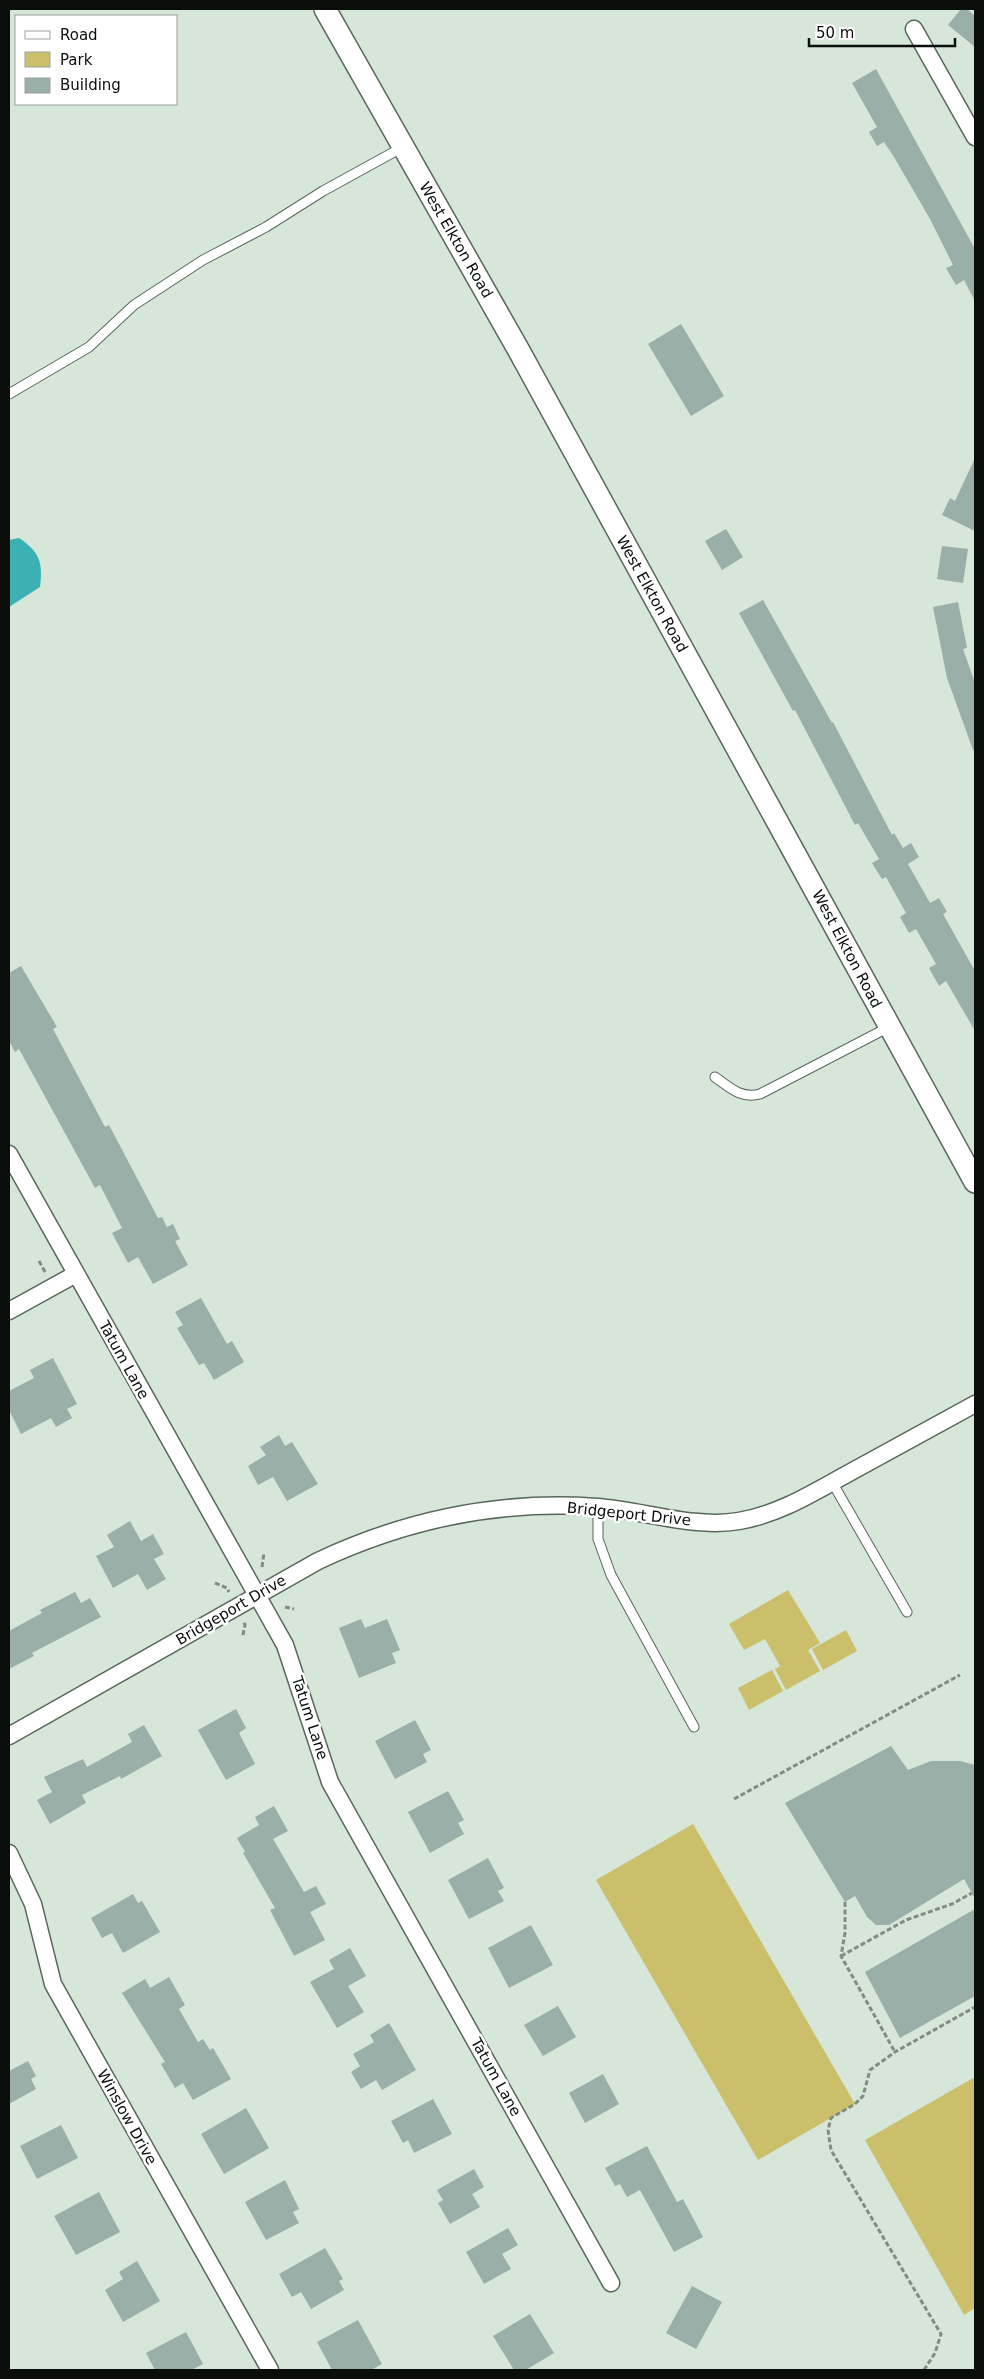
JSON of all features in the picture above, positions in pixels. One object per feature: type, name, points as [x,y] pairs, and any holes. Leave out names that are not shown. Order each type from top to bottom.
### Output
[{"type":"street","name":"West Elkton Road","points":[[324,9],[518,349],[975,1182]]},
{"type":"street","points":[[914,29],[975,137]]},
{"type":"street","name":"Tatum Lane","points":[[9,1154],[285,1645],[330,1782],[611,2283]]},
{"type":"street","points":[[9,1311],[76,1274]]},
{"type":"street","name":"Bridgeport Drive","points":[[9,1736],[318,1560],[360,1541],[420,1522],[477,1511],[532,1505],[598,1507],[694,1521],[738,1521],[781,1510],[975,1404]]},
{"type":"street","name":"Winslow Drive","points":[[9,1853],[33,1904],[53,1984],[270,2370]]},
{"type":"lane","points":[[9,394],[89,347],[134,306],[203,260],[266,227],[323,191],[403,147]]},
{"type":"lane","points":[[715,1077],[739,1095],[750,1097],[760,1094],[889,1027]]},
{"type":"lane","points":[[832,1482],[907,1612]]},
{"type":"lane","points":[[598,1507],[598,1539],[611,1575],[694,1726]]},
{"type":"path","points":[[261,1565],[264,1553]]},
{"type":"path","points":[[215,1583],[227,1588]]},
{"type":"path","points":[[242,1635],[246,1625]]},
{"type":"path","points":[[734,1799],[960,1675]]},
{"type":"path","points":[[841,1956],[906,1920],[952,1904],[972,1893]]},
{"type":"path","points":[[844,1902],[845,1932],[841,1956],[895,2052]]},
{"type":"path","points":[[924,2370],[935,2353],[941,2334],[831,2150],[828,2130],[830,2118],[855,2104],[863,2096],[870,2070],[895,2052],[975,2007]]},
{"type":"green space","points":[[788,1590],[820,1643],[808,1650],[820,1671],[786,1690],[775,1669],[780,1666],[765,1639],[744,1650],[729,1624]]},
{"type":"green space","points":[[846,1630],[857,1651],[823,1670],[812,1649]]},
{"type":"green space","points":[[772,1670],[783,1691],[749,1710],[738,1688]]},
{"type":"green space","points":[[693,1824],[855,2104],[758,2160],[596,1880]]},
{"type":"green space","points":[[975,2077],[975,2308],[964,2315],[865,2140]]},
{"type":"water","points":[[19,538],[36,553],[41,571],[40,587],[9,607],[9,540]]},
{"type":"building","points":[[961,9],[967,9],[975,16],[975,47],[948,25]]},
{"type":"building","points":[[876,69],[975,249],[975,301],[964,280],[956,285],[946,268],[953,265],[930,219],[894,157],[884,142],[877,146],[869,132],[877,127],[852,83]]},
{"type":"building","points":[[681,324],[724,396],[691,416],[648,344]]},
{"type":"building","points":[[975,458],[975,531],[942,515],[950,498],[955,501]]},
{"type":"building","points":[[726,529],[743,557],[722,570],[705,541]]},
{"type":"building","points":[[942,546],[968,549],[963,583],[937,579]]},
{"type":"building","points":[[763,600],[833,722],[892,835],[894,833],[903,848],[911,843],[919,857],[908,864],[930,903],[939,898],[947,912],[943,914],[975,971],[975,1031],[946,981],[939,986],[929,968],[936,964],[916,929],[909,933],[900,917],[906,913],[886,877],[882,879],[872,863],[879,859],[858,823],[855,825],[795,710],[793,711],[739,613]]},
{"type":"building","points":[[958,602],[967,648],[963,649],[975,683],[975,750],[973,750],[947,678],[933,607]]},
{"type":"building","points":[[21,966],[57,1027],[53,1029],[105,1127],[109,1125],[158,1218],[162,1217],[167,1227],[173,1224],[180,1239],[175,1241],[188,1265],[153,1284],[138,1257],[128,1263],[112,1233],[122,1228],[100,1185],[95,1188],[19,1049],[15,1052],[9,1041],[9,973]]},
{"type":"building","points":[[201,1298],[227,1344],[232,1341],[244,1362],[214,1380],[204,1363],[199,1365],[177,1328],[183,1325],[175,1312]]},
{"type":"building","points":[[53,1358],[77,1404],[67,1409],[72,1418],[56,1427],[51,1418],[21,1434],[9,1410],[9,1391],[34,1378],[30,1370]]},
{"type":"building","points":[[279,1435],[285,1446],[292,1442],[318,1484],[287,1501],[273,1477],[258,1485],[248,1466],[266,1455],[260,1447]]},
{"type":"building","points":[[130,1521],[141,1541],[153,1534],[164,1554],[154,1559],[166,1579],[147,1590],[138,1574],[113,1588],[96,1556],[114,1547],[107,1535]]},
{"type":"building","points":[[75,1592],[81,1603],[90,1598],[101,1617],[32,1653],[34,1656],[9,1669],[9,1631],[42,1613],[40,1610]]},
{"type":"building","points":[[361,1619],[365,1628],[387,1619],[400,1650],[392,1653],[396,1663],[359,1678],[339,1628]]},
{"type":"building","points":[[236,1709],[246,1728],[239,1733],[255,1764],[226,1780],[198,1730]]},
{"type":"building","points":[[415,1720],[431,1750],[423,1754],[427,1762],[395,1779],[375,1741]]},
{"type":"building","points":[[144,1725],[162,1756],[121,1779],[120,1776],[82,1795],[86,1803],[50,1824],[37,1800],[52,1792],[44,1777],[83,1759],[87,1767],[132,1742],[128,1734]]},
{"type":"building","points":[[891,1746],[908,1770],[931,1761],[960,1761],[975,1765],[975,1899],[964,1879],[889,1925],[876,1925],[867,1917],[855,1896],[845,1902],[785,1803]]},
{"type":"building","points":[[448,1791],[464,1820],[458,1823],[464,1834],[430,1853],[408,1812]]},
{"type":"building","points":[[274,1806],[288,1831],[273,1839],[304,1892],[316,1886],[326,1904],[310,1912],[325,1940],[294,1956],[270,1910],[275,1908],[243,1853],[245,1852],[237,1838],[259,1825],[255,1817]]},
{"type":"building","points":[[488,1858],[504,1888],[498,1891],[504,1901],[469,1919],[448,1880]]},
{"type":"building","points":[[133,1894],[138,1903],[142,1901],[160,1932],[123,1953],[112,1933],[102,1938],[91,1918]]},
{"type":"building","points":[[975,1909],[975,1996],[900,2038],[865,1972]]},
{"type":"building","points":[[531,1925],[553,1965],[509,1988],[488,1948]]},
{"type":"building","points":[[350,1948],[366,1976],[348,1986],[364,2012],[337,2028],[310,1982],[334,1969],[329,1960]]},
{"type":"building","points":[[169,1977],[185,2005],[179,2009],[198,2042],[203,2039],[210,2050],[213,2048],[231,2079],[193,2100],[183,2083],[175,2088],[161,2064],[165,2062],[122,1993],[145,1979],[150,1988]]},
{"type":"building","points":[[558,2006],[576,2037],[543,2056],[524,2025]]},
{"type":"building","points":[[389,2023],[416,2070],[382,2090],[376,2080],[361,2089],[351,2072],[360,2066],[353,2054],[374,2042],[370,2035]]},
{"type":"building","points":[[28,2061],[36,2076],[31,2079],[36,2089],[9,2104],[9,2071]]},
{"type":"building","points":[[603,2074],[619,2104],[585,2123],[569,2093]]},
{"type":"building","points":[[433,2099],[452,2134],[414,2153],[408,2140],[403,2143],[391,2121]]},
{"type":"building","points":[[246,2108],[269,2148],[224,2174],[201,2134]]},
{"type":"building","points":[[61,2125],[78,2158],[37,2179],[20,2146]]},
{"type":"building","points":[[647,2146],[677,2202],[683,2199],[703,2237],[674,2252],[640,2190],[627,2197],[620,2184],[615,2186],[605,2168]]},
{"type":"building","points":[[474,2169],[484,2187],[472,2194],[480,2207],[450,2224],[438,2203],[443,2200],[437,2190]]},
{"type":"building","points":[[285,2180],[299,2209],[293,2212],[299,2223],[266,2240],[245,2202]]},
{"type":"building","points":[[99,2192],[120,2232],[76,2255],[54,2216]]},
{"type":"building","points":[[508,2228],[518,2245],[502,2254],[511,2269],[484,2284],[466,2252]]},
{"type":"building","points":[[325,2248],[343,2279],[339,2281],[344,2290],[311,2309],[301,2292],[292,2297],[279,2274]]},
{"type":"building","points":[[137,2261],[160,2301],[123,2322],[105,2290],[123,2279],[119,2272]]},
{"type":"building","points":[[692,2286],[722,2302],[696,2349],[666,2333]]},
{"type":"building","points":[[530,2314],[554,2353],[526,2370],[514,2370],[493,2336]]},
{"type":"building","points":[[358,2320],[382,2364],[371,2370],[332,2370],[317,2342]]},
{"type":"building","points":[[186,2332],[203,2364],[191,2370],[155,2370],[146,2353]]}]
